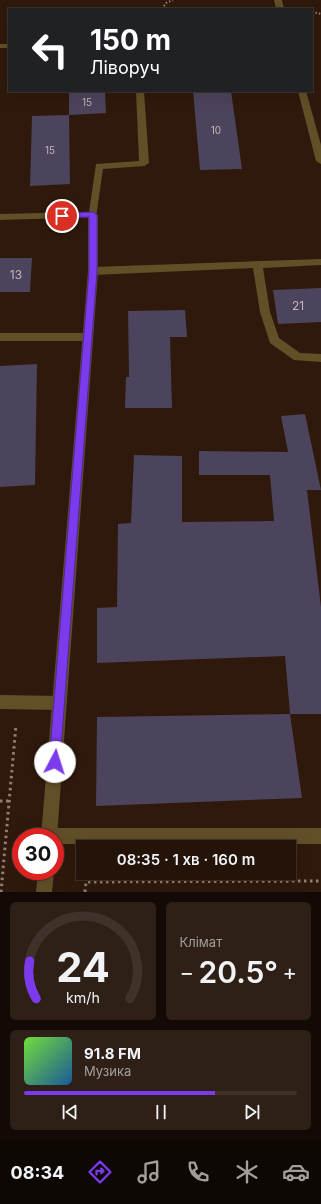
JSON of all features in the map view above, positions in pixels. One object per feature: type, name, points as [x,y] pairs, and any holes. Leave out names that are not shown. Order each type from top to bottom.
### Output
[{"type":"street","points":[[50,828],[93,271],[93,215],[99,166],[144,164],[140,92]]},
{"type":"street","points":[[302,92],[321,161]]},
{"type":"street","points":[[0,218],[93,215]]},
{"type":"street","points":[[93,271],[321,262]]},
{"type":"street","points":[[258,265],[265,312],[274,340],[298,357],[321,358]]},
{"type":"street","points":[[0,337],[88,337]]},
{"type":"street","points":[[0,702],[59,703]]},
{"type":"street","points":[[64,836],[321,836]]},
{"type":"street","points":[[44,892],[45,880]]},
{"type":"path","points":[[163,8],[166,3],[173,0]]},
{"type":"path","points":[[1,892],[19,702]]},
{"type":"path","points":[[0,801],[9,801]]},
{"type":"path","points":[[85,892],[86,882],[321,881]]},
{"type":"building","points":[[69,92],[105,92],[106,113],[69,115]]},
{"type":"building","points":[[193,92],[231,92],[242,169],[200,170]]},
{"type":"building","points":[[69,115],[70,184],[30,186],[32,116]]},
{"type":"building","points":[[0,258],[32,258],[30,292],[0,292]]},
{"type":"building","points":[[321,288],[321,322],[278,324],[273,290]]},
{"type":"building","points":[[185,310],[187,337],[170,337],[172,408],[125,408],[126,377],[129,377],[128,311]]},
{"type":"building","points":[[37,364],[35,485],[0,487],[0,366]]},
{"type":"building","points":[[305,414],[321,490],[307,490],[321,607],[321,714],[290,714],[285,656],[97,663],[97,608],[117,607],[118,524],[131,523],[134,455],[182,456],[182,522],[274,521],[270,475],[199,475],[199,451],[288,452],[281,416]]},
{"type":"building","points":[[290,714],[302,798],[96,806],[97,717]]},
{"type":"route","points":[[55,762],[93,271],[93,215],[62,216]]}]
